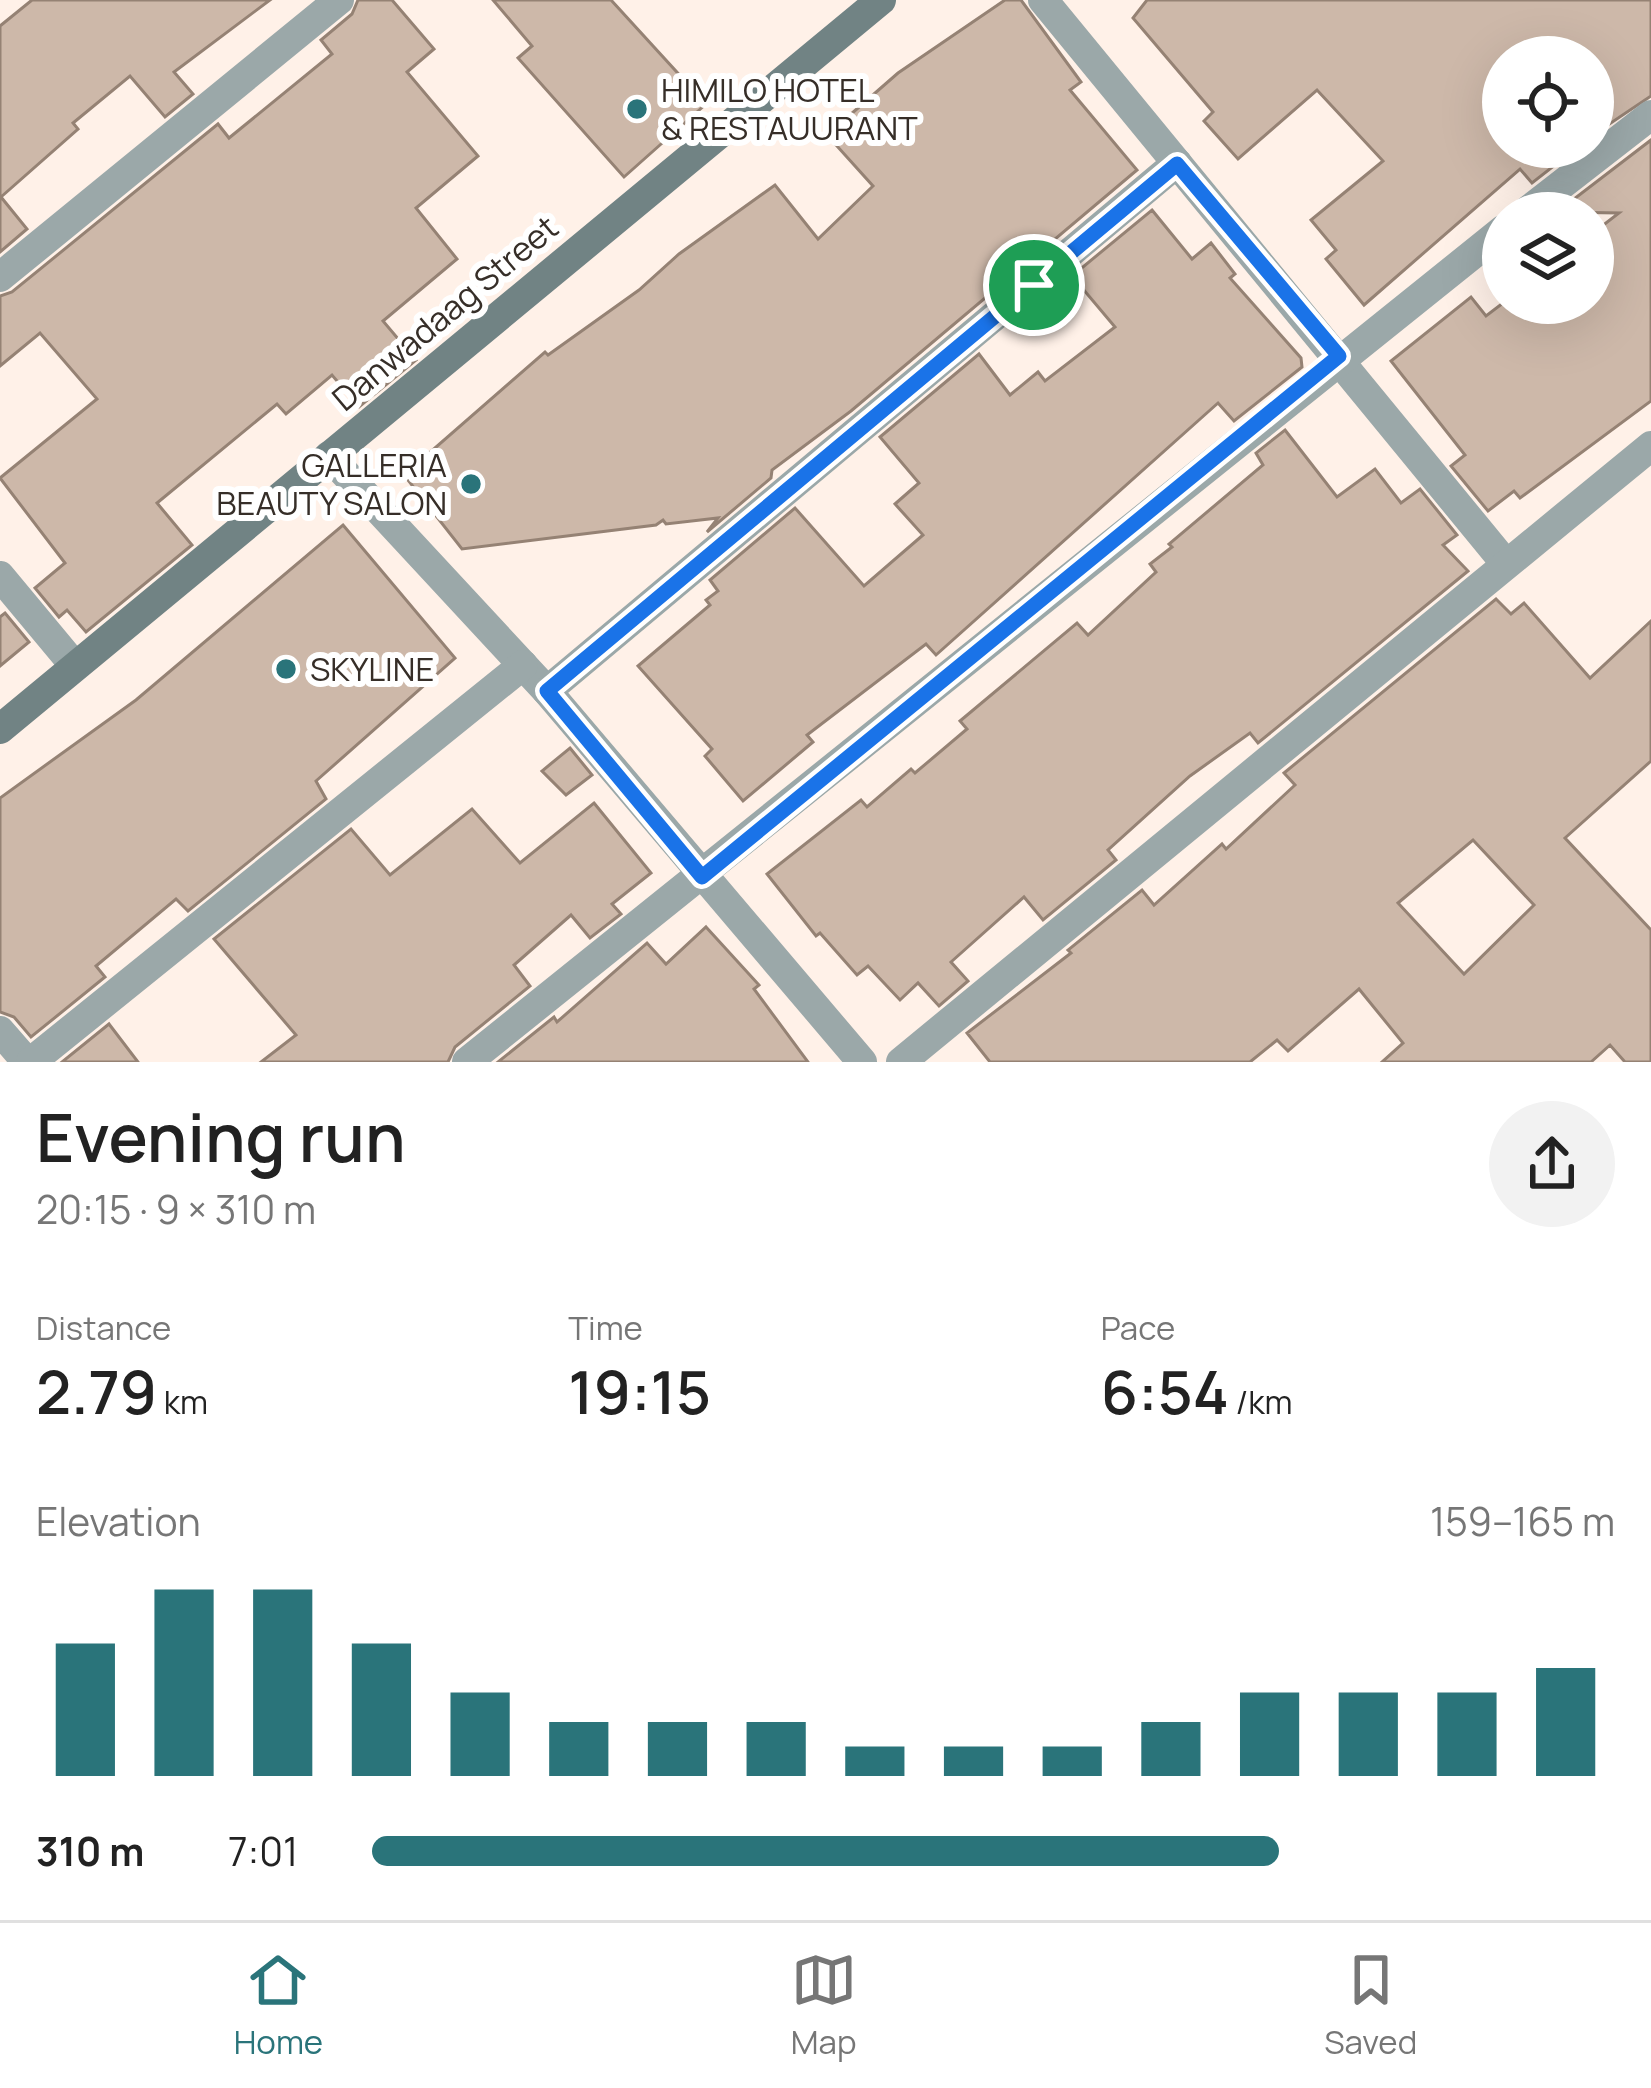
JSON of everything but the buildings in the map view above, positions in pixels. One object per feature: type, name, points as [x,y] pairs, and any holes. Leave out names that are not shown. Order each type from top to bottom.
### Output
[{"type":"street","points":[[0,277],[339,0]]},
{"type":"street","name":"Danwadaag Street","points":[[0,729],[881,0]]},
{"type":"street","points":[[1043,0],[1506,564]]},
{"type":"street","points":[[1552,192],[1651,116]]},
{"type":"street","points":[[547,691],[1177,164]]},
{"type":"street","points":[[466,1062],[702,877],[1339,356],[1482,246]]},
{"type":"street","points":[[901,1062],[1651,446]]},
{"type":"street","points":[[328,456],[547,691],[862,1062]]},
{"type":"street","points":[[0,575],[74,665]]},
{"type":"street","points":[[0,1031],[29,1062],[523,665]]},
{"type":"place","name":"HIMILO HOTEL & RESTAUURANT","points":[[637,109]]},
{"type":"place","name":"GALLERIA BEAUTY SALON","points":[[471,484]]},
{"type":"place","name":"SKYLINE","points":[[286,669]]},
{"type":"route","points":[[1177,164],[1339,356],[702,877],[547,691],[1034,285],[1177,164]]}]
